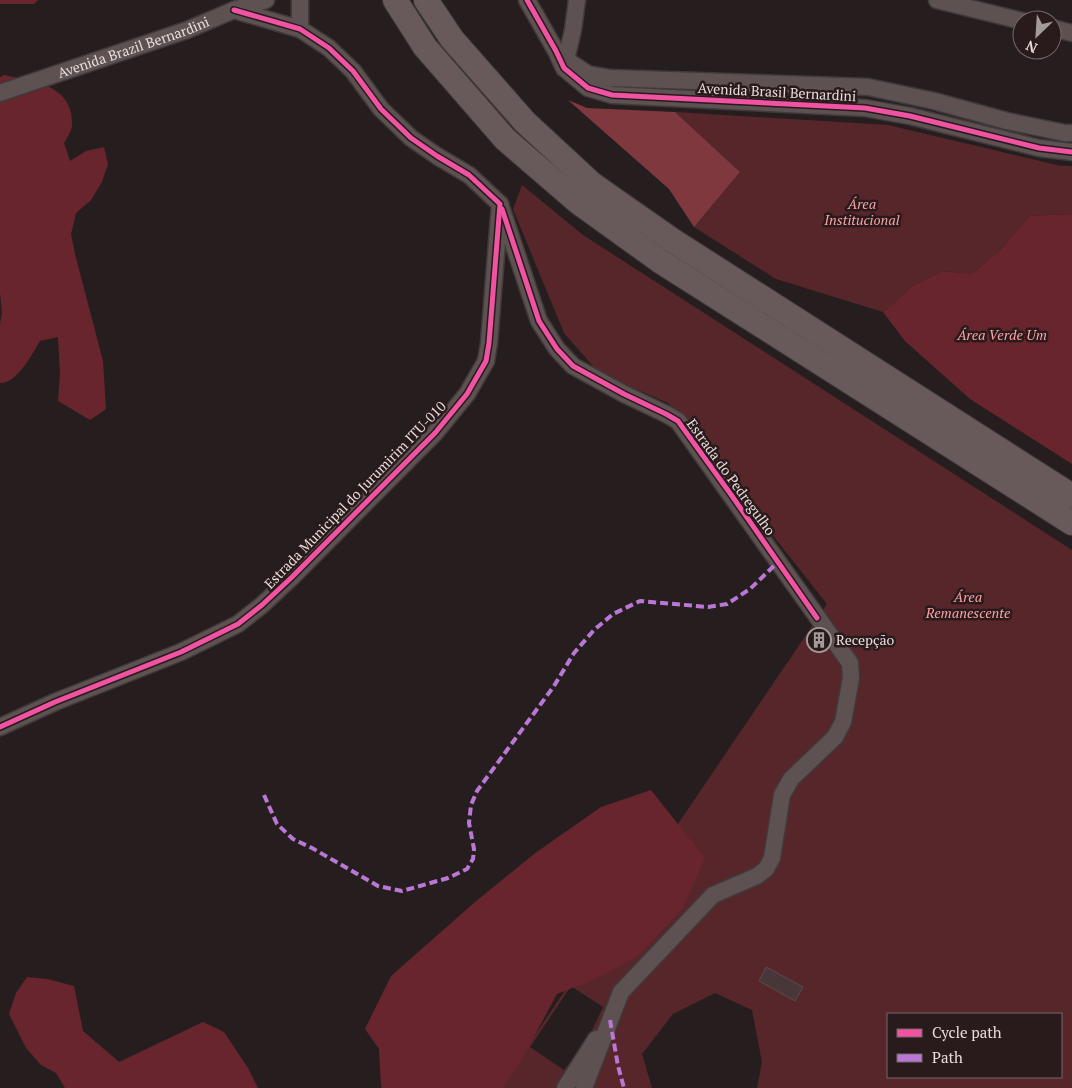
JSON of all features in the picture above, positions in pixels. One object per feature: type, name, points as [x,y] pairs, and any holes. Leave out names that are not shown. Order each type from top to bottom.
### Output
[{"type":"highway","points":[[395,0],[425,47],[505,139],[578,202],[660,261],[1072,524]]},
{"type":"highway","points":[[426,0],[452,39],[525,122],[592,184],[672,240],[1072,496]]},
{"type":"street","name":"Avenida Brazil Bernardini","points":[[0,93],[186,30],[234,10],[266,0]]},
{"type":"street","points":[[300,0],[300,29]]},
{"type":"street","name":"Avenida Brasil Bernardini","points":[[527,0],[562,59],[588,88],[612,94],[865,108],[910,116],[1039,148],[1072,152]]},
{"type":"street","points":[[562,59],[573,30],[577,0]]},
{"type":"street","points":[[937,0],[1012,19]]},
{"type":"street","points":[[234,10],[300,29],[329,48],[348,65],[380,109],[412,138],[436,156],[469,175],[500,204]]},
{"type":"street","name":"Avenida Brasil Bernardini","points":[[562,59],[588,74],[610,78],[868,87],[934,101],[1008,121],[1072,133]]},
{"type":"street","name":"Estrada do Pedregulho","points":[[500,204],[540,321],[557,349],[573,366],[678,421],[816,618],[850,663],[851,678],[843,722],[835,737],[791,779],[782,795],[772,858],[766,870],[757,876],[713,895],[621,992],[610,1020]]},
{"type":"street","name":"Estrada Municipal do Jurumirim ITU-010","points":[[0,727],[55,702],[181,652],[238,624],[262,606],[292,577],[435,433],[467,394],[486,361],[500,204]]},
{"type":"street","points":[[565,1088],[587,1050],[610,1020]]},
{"type":"street","points":[[584,1088],[610,1020]]},
{"type":"green space","points":[[0,0],[38,0],[34,4],[0,4]]},
{"type":"green space","points":[[4,75],[50,87],[66,101],[71,112],[72,125],[64,143],[70,161],[86,151],[104,147],[108,164],[102,182],[91,200],[76,213],[71,234],[103,361],[106,409],[90,420],[58,401],[60,374],[58,337],[40,341],[18,374],[6,382],[0,383],[0,324],[2,312],[0,293],[0,77]]},
{"type":"green space","name":"Área Institucional","points":[[675,112],[888,125],[1061,166],[1072,166],[1072,214],[1029,216],[1002,248],[972,274],[942,271],[914,285],[883,312],[776,279],[694,227],[740,172]]},
{"type":"green space","name":"Área Remanescente","points":[[522,185],[583,235],[1072,550],[1072,1088],[757,1088],[762,1062],[752,1010],[715,993],[673,1014],[642,1054],[652,1088],[499,1088],[827,604],[668,403],[599,373],[564,333],[513,209]],"holes":[[[571,986],[603,1007],[587,1041],[564,1070],[530,1047]]]},
{"type":"green space","name":"Área Verde Um","points":[[1072,214],[1072,464],[970,399],[905,341],[883,312],[914,285],[942,271],[972,274],[1002,248],[1029,216]]},
{"type":"green space","points":[[651,790],[705,858],[683,908],[638,956],[602,976],[557,994],[522,1059],[503,1088],[382,1088],[379,1049],[365,1029],[391,976],[475,902],[534,854],[601,807]]},
{"type":"green space","points":[[27,977],[47,979],[74,986],[83,1031],[119,1062],[203,1022],[224,1032],[248,1068],[258,1088],[65,1088],[56,1073],[41,1065],[26,1048],[9,1014],[16,993]]},
{"type":"shaded area","points":[[568,100],[587,108],[675,112],[740,172],[694,227],[669,189]]},
{"type":"building","name":"Recepção","points":[[818,635],[824,643],[819,647],[812,639]]},
{"type":"building","points":[[766,967],[803,987],[795,1001],[759,981]]},
{"type":"marked path","points":[[264,795],[277,824],[293,839],[378,886],[402,891],[448,878],[467,869],[473,859],[474,849],[469,823],[471,805],[477,791],[554,686],[574,653],[594,630],[613,614],[640,601],[708,607],[727,604],[750,589],[778,562]]},
{"type":"marked path","points":[[610,1020],[624,1088]]},
{"type":"cycle path","points":[[527,0],[564,68],[588,88],[612,95],[865,108],[910,116],[1039,148],[1072,152]]},
{"type":"cycle path","points":[[0,727],[55,702],[181,652],[238,624],[292,577],[435,433],[467,394],[486,361],[500,204],[469,175],[411,138],[381,109],[353,71],[329,48],[300,29],[234,10]]},
{"type":"cycle path","points":[[502,209],[539,321],[557,349],[573,366],[678,421],[817,618]]},
{"type":"place","name":"Recepção","points":[[819,640]]}]
